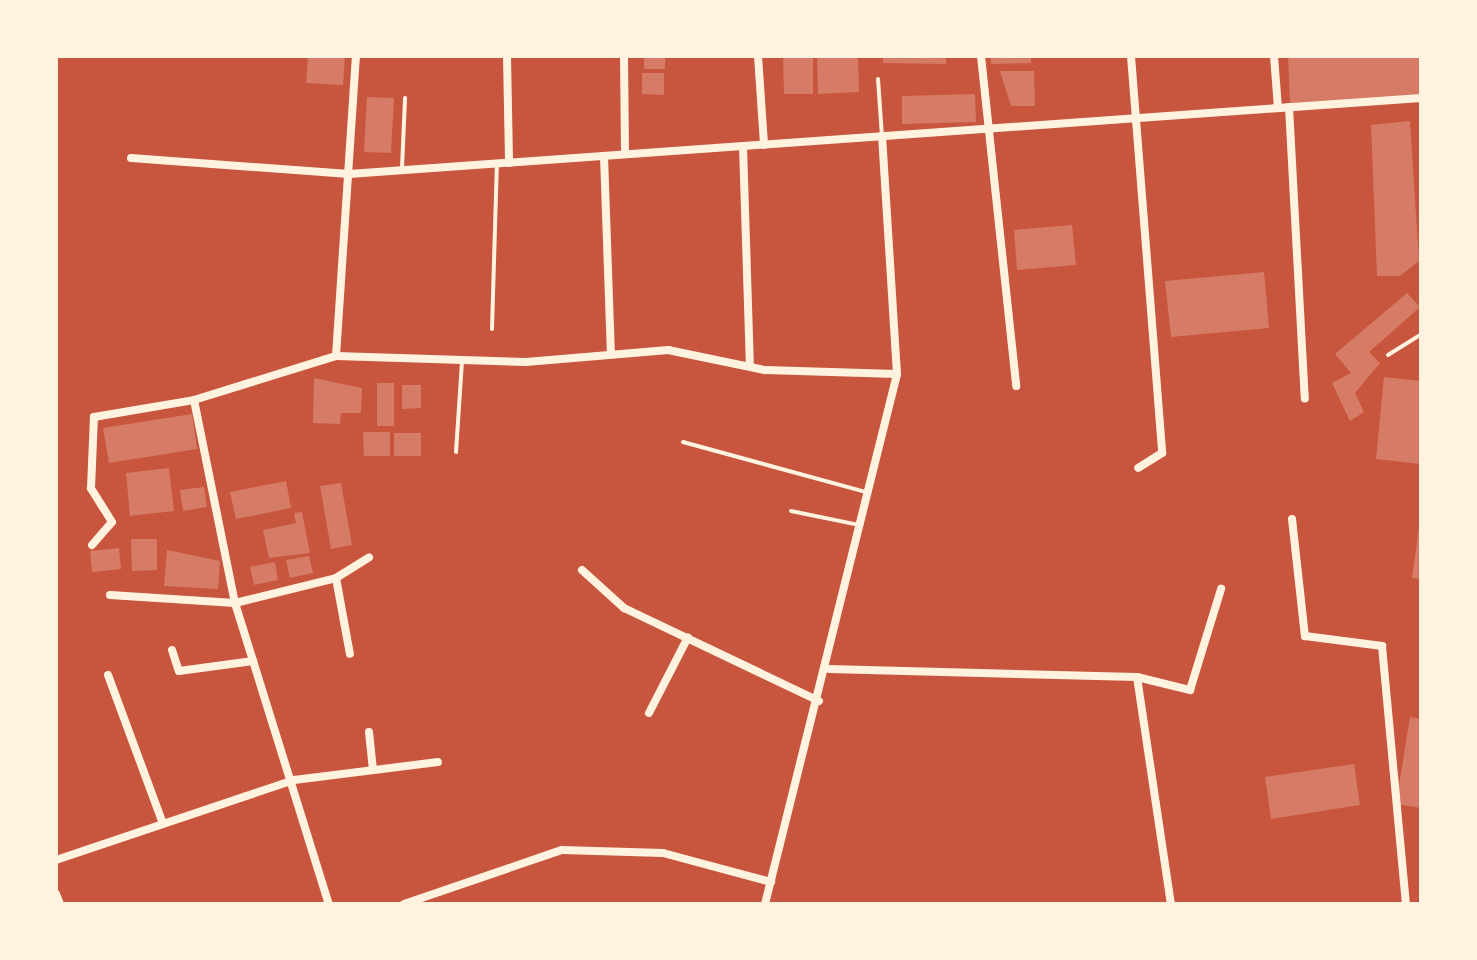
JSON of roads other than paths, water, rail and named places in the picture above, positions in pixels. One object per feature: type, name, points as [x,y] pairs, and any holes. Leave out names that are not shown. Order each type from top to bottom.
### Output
[{"type":"street","points":[[336,356],[356,56]]},
{"type":"street","points":[[507,56],[509,163]]},
{"type":"street","points":[[624,56],[625,154]]},
{"type":"street","points":[[758,56],[764,145]]},
{"type":"street","points":[[981,56],[986,129],[1016,386]]},
{"type":"street","points":[[1131,56],[1162,453],[1138,468]]},
{"type":"street","points":[[1274,56],[1278,108]]},
{"type":"street","points":[[131,158],[349,174],[1421,98]]},
{"type":"street","points":[[1289,107],[1305,399]]},
{"type":"street","points":[[765,904],[829,669],[866,492],[897,374],[882,136]]},
{"type":"street","points":[[743,146],[750,366]]},
{"type":"street","points":[[604,156],[611,354]]},
{"type":"street","points":[[92,545],[112,522],[91,488],[92,419],[194,400],[336,356],[462,360],[700,352],[750,366],[897,374]]},
{"type":"street","points":[[194,400],[235,603],[294,780],[329,904]]},
{"type":"street","points":[[1292,519],[1305,636],[1382,646],[1406,904]]},
{"type":"street","points":[[110,595],[235,603],[336,578],[369,557]]},
{"type":"street","points":[[582,570],[624,608],[819,701]]},
{"type":"street","points":[[336,578],[350,654]]},
{"type":"street","points":[[829,669],[1137,677],[1173,691],[1197,686],[1221,589]]},
{"type":"street","points":[[649,713],[688,637]]},
{"type":"street","points":[[172,650],[179,671],[253,661]]},
{"type":"street","points":[[108,675],[162,821]]},
{"type":"street","points":[[1137,677],[1171,904]]},
{"type":"street","points":[[369,732],[373,770]]},
{"type":"street","points":[[56,860],[162,821],[294,780],[438,762]]},
{"type":"street","points":[[404,904],[562,850],[663,853],[771,882]]},
{"type":"street","points":[[56,894],[60,904]]},
{"type":"lane","points":[[878,79],[882,136]]},
{"type":"lane","points":[[402,170],[405,98]]},
{"type":"lane","points":[[492,329],[497,164]]},
{"type":"lane","points":[[1388,355],[1421,334]]},
{"type":"lane","points":[[456,452],[462,360]]},
{"type":"lane","points":[[683,442],[866,492]]},
{"type":"lane","points":[[791,511],[859,525]]}]
